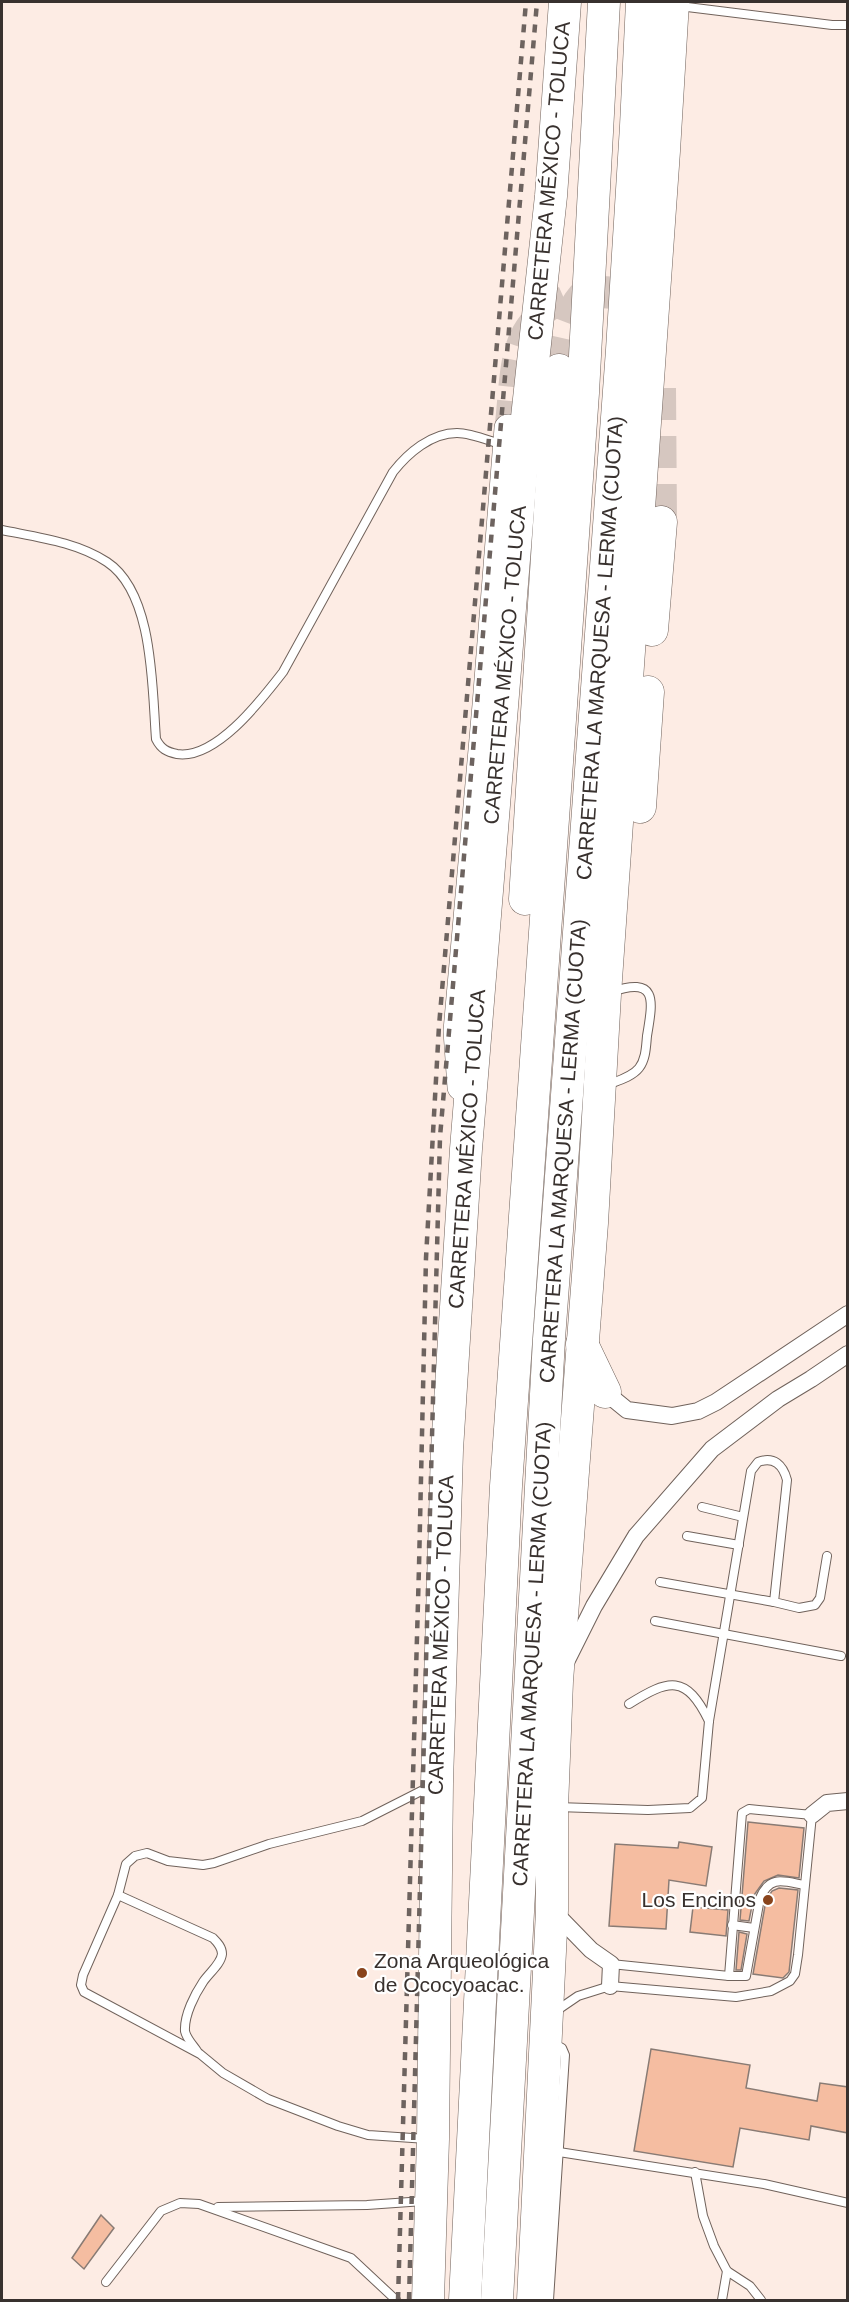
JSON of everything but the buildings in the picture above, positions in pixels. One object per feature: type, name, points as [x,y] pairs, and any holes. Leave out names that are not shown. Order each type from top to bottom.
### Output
[{"type":"highway","name":"CARRETERA MÉXICO - TOLUCA","points":[[428,2301],[437,1783],[447,1450],[466,1149],[521,473],[551,196],[565,2]]},
{"type":"highway","name":"CARRETERA LA MARQUESA - LERMA (CUOTA)","points":[[465,2301],[506,1486],[582,405],[604,2]]},
{"type":"highway","name":"CARRETERA LA MARQUESA - LERMA (CUOTA)","points":[[497,2301],[549,1339],[622,351],[642,3]]},
{"type":"highway","points":[[532,2301],[552,1910],[552,1807],[557,1681],[601,1088],[605,994],[664,151],[672,3]]},
{"type":"highway","points":[[506,1486],[500,1305],[559,370]]},
{"type":"highway","points":[[605,994],[630,943],[661,522]]},
{"type":"highway","points":[[581,1342],[605,1392]]},
{"type":"main road","points":[[466,1149],[457,1031],[507,437]]},
{"type":"street","points":[[605,1392],[627,1410],[672,1416],[698,1411],[716,1402],[848,1314]]},
{"type":"street","points":[[557,1681],[594,1606],[636,1536],[675,1490],[712,1449],[778,1399],[848,1354]]},
{"type":"street","points":[[812,1815],[828,1803],[848,1801]]},
{"type":"street","points":[[552,1910],[591,1950],[611,1964],[610,1986]]},
{"type":"lane","points":[[672,3],[832,25],[848,25]]},
{"type":"lane","points":[[2,530],[56,541],[97,556],[110,563],[122,575],[137,603],[147,633],[156,739],[159,746],[170,752],[186,755],[197,753],[226,733],[261,701],[283,672],[393,472],[406,456],[424,443],[454,433],[507,437]]},
{"type":"lane","points":[[601,1088],[639,1069],[643,1061],[652,1009],[649,995],[643,988],[632,985],[605,994]]},
{"type":"lane","points":[[552,1807],[648,1810],[690,1808],[699,1801],[704,1792],[710,1721],[751,1471],[758,1462],[763,1460],[778,1463],[784,1470],[787,1480],[774,1602]]},
{"type":"lane","points":[[702,1508],[743,1517]]},
{"type":"lane","points":[[687,1536],[739,1545]]},
{"type":"lane","points":[[660,1582],[799,1608],[815,1605],[820,1599],[827,1556]]},
{"type":"lane","points":[[655,1621],[724,1632],[841,1656]]},
{"type":"lane","points":[[629,1704],[658,1688],[667,1685],[678,1686],[689,1690],[700,1702],[710,1721]]},
{"type":"lane","points":[[432,2139],[368,2135],[268,2099],[223,2073],[200,2054],[84,1992],[81,1984],[118,1895],[126,1864],[135,1856],[147,1853],[168,1862],[203,1865],[214,1863],[269,1844],[362,1821],[437,1783]]},
{"type":"lane","points":[[549,2301],[565,2055],[562,2048],[545,2029],[578,1996],[610,1986],[736,1997],[779,1989],[790,1981],[795,1974],[798,1955],[812,1815],[749,1809],[742,1813],[729,1976]]},
{"type":"lane","points":[[611,1964],[729,1976],[747,1975],[760,1898],[768,1884],[778,1881],[804,1885]]},
{"type":"lane","points":[[118,1895],[213,1938],[218,1943],[222,1952],[220,1960],[202,1983],[186,2021],[186,2035],[200,2054]]},
{"type":"lane","points":[[732,1925],[754,1928]]},
{"type":"lane","points":[[559,2152],[695,2172],[848,2203]]},
{"type":"lane","points":[[695,2172],[703,2216],[714,2246],[727,2271],[750,2286],[761,2301]]},
{"type":"lane","points":[[212,2208],[367,2205],[431,2200]]},
{"type":"lane","points":[[106,2282],[161,2211],[186,2203],[212,2208],[351,2258],[396,2301]]},
{"type":"lane","points":[[722,2301],[727,2271]]},
{"type":"tunnel","points":[[508,428],[516,360],[521,342],[530,326],[543,312],[562,301],[588,291]]},
{"type":"tunnel","points":[[559,370],[566,328],[574,309],[588,291],[629,296],[637,299],[648,310]]},
{"type":"tunnel","points":[[660,388],[661,522]]},
{"type":"railway","points":[[398,2300],[426,1258],[439,1026],[526,2]]},
{"type":"railway","points":[[409,2300],[440,1137],[537,2]]},
{"type":"place","name":"Los Encinos","points":[[768,1900]]},
{"type":"place","name":"Zona Arqueológica de Ococyoacac.","points":[[362,1973]]}]
